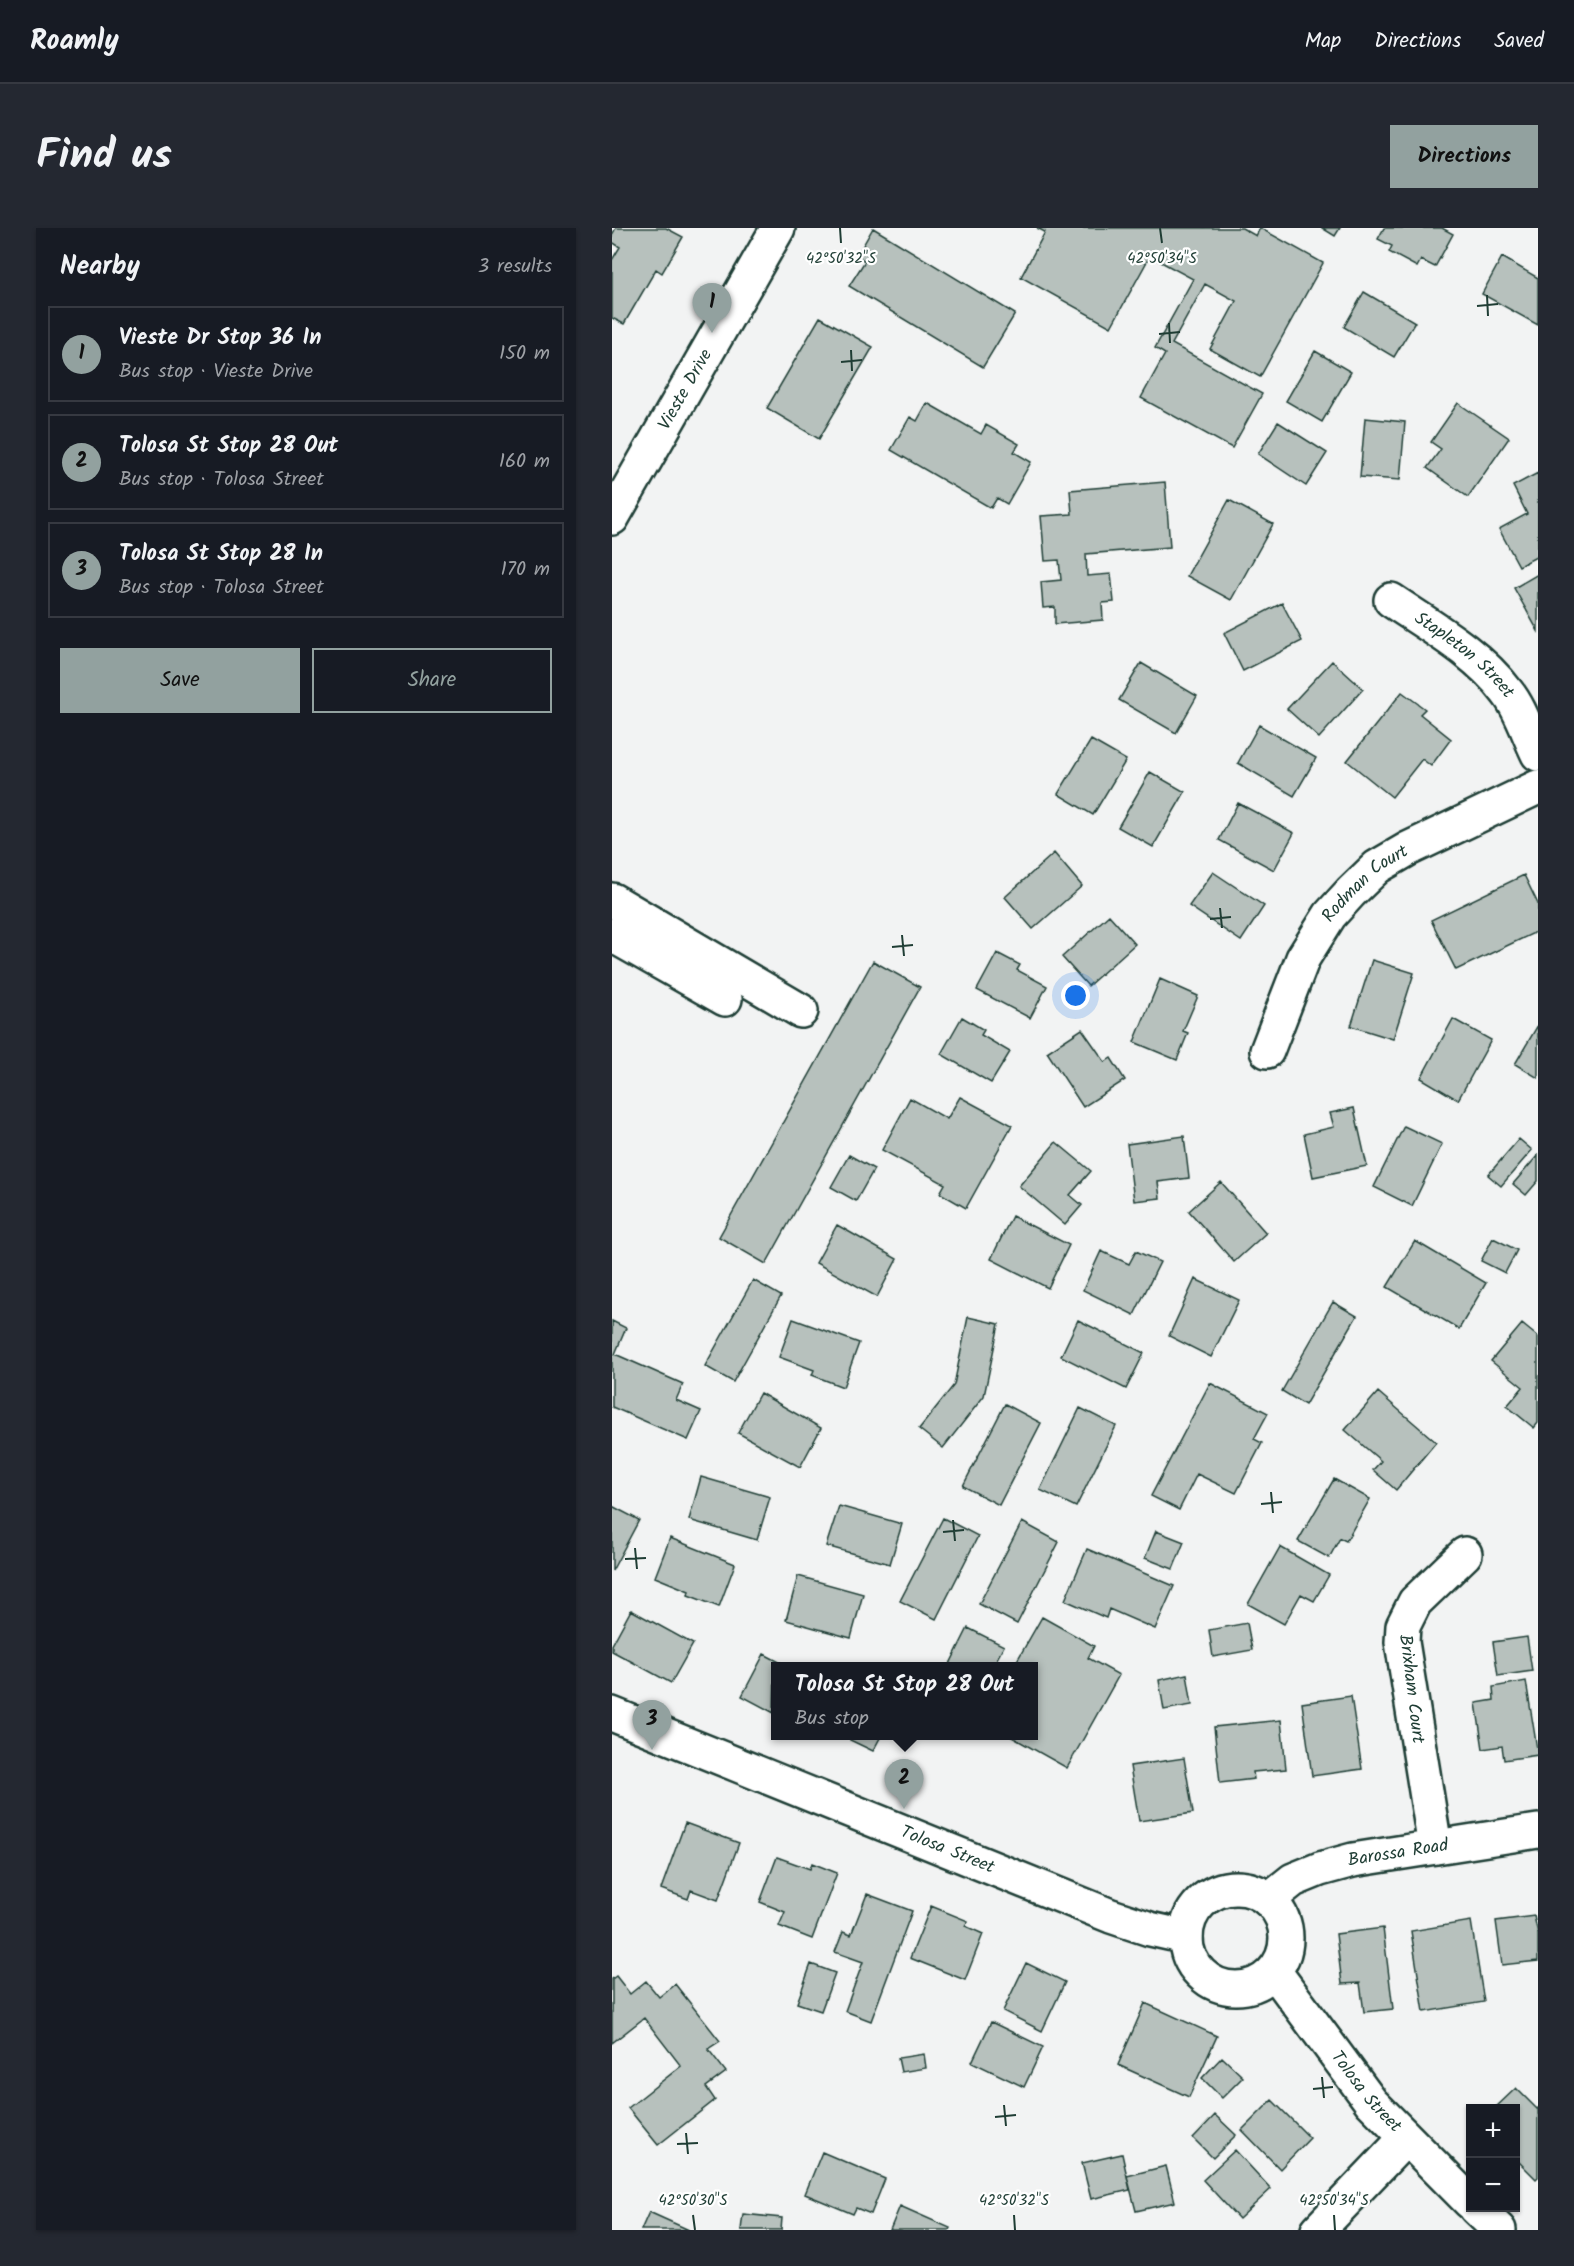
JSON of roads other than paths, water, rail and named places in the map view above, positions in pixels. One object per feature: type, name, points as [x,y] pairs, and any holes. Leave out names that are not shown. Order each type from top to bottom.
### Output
[{"type":"street","name":"Vieste Drive","points":[[612,518],[778,228]]},
{"type":"street","name":"Stapleton Street","points":[[1391,600],[1469,654],[1492,673],[1509,694],[1538,754]]},
{"type":"street","name":"Rodman Court","points":[[1267,1051],[1303,958],[1330,915],[1351,892],[1377,867],[1408,849],[1538,787]]},
{"type":"street","points":[[612,900],[801,1011]]},
{"type":"street","points":[[612,935],[725,999]]},
{"type":"street","name":"Brixham Court","points":[[1435,1847],[1402,1642],[1403,1626],[1415,1602],[1465,1554]]},
{"type":"street","name":"Tolosa Street","points":[[612,1714],[1111,1916],[1150,1929],[1186,1937]]},
{"type":"street","name":"Barossa Road","points":[[1268,1900],[1293,1880],[1320,1869],[1353,1860],[1538,1831]]},
{"type":"street","points":[[1239,1888],[1254,1891],[1268,1900],[1278,1912],[1286,1941],[1282,1957],[1274,1971],[1248,1986],[1233,1988],[1218,1985],[1194,1966],[1188,1952],[1186,1937],[1189,1921],[1197,1907],[1208,1896],[1223,1890],[1239,1888]]},
{"type":"street","name":"Tolosa Street","points":[[1274,1971],[1371,2102],[1405,2139],[1466,2198]]},
{"type":"street","points":[[1318,2230],[1405,2139]]},
{"type":"street","points":[[1480,2212],[1499,2230]]},
{"type":"place","name":"Vieste Dr Stop 36 In","points":[[712,333]]},
{"type":"place","name":"Tolosa St Stop 28 In","points":[[652,1750]]},
{"type":"place","name":"Tolosa St Stop 28 Out","points":[[904,1809]]}]
